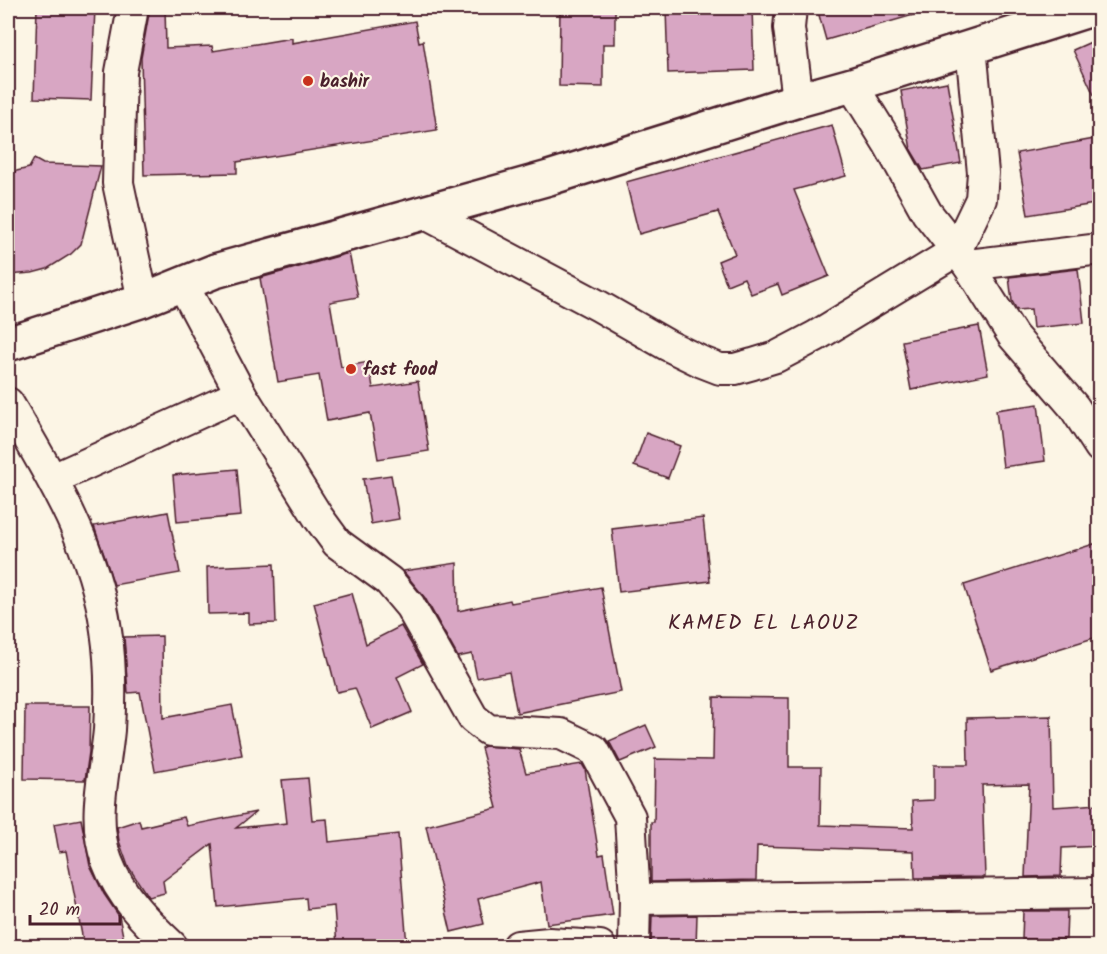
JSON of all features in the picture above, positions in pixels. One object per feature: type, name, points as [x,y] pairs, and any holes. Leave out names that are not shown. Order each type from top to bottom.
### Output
[{"type":"main road","points":[[8,344],[143,300],[215,271],[549,178],[1095,8]]},
{"type":"street","points":[[133,8],[121,72],[118,183],[143,300]]},
{"type":"street","points":[[791,8],[789,28],[798,100]]},
{"type":"street","points":[[962,258],[981,199],[983,173],[971,47]]},
{"type":"street","points":[[852,85],[927,213],[962,258],[1012,336],[1074,407],[1100,447]]},
{"type":"street","points":[[424,213],[599,306],[667,345],[720,369],[735,369],[776,357],[962,258],[1100,249]]},
{"type":"street","points":[[182,283],[241,394],[318,518],[337,543],[389,581],[411,606],[473,718],[488,730],[561,734],[594,750],[630,817],[635,899],[634,946]]},
{"type":"street","points":[[53,479],[241,394]]},
{"type":"street","points":[[8,403],[53,479],[75,525],[102,604],[107,632],[110,692],[99,814],[106,860],[128,900],[172,946]]},
{"type":"street","points":[[635,899],[1100,893]]},
{"type":"street","points":[[518,946],[549,943],[600,946]]},
{"type":"building","points":[[37,8],[95,8],[91,100],[34,98]]},
{"type":"building","points":[[150,8],[165,8],[166,48],[212,46],[213,51],[292,38],[292,43],[415,21],[419,42],[423,41],[437,130],[237,162],[237,173],[144,175],[141,58]]},
{"type":"building","points":[[560,8],[615,8],[615,44],[603,44],[603,87],[559,86]]},
{"type":"building","points":[[666,8],[752,8],[754,70],[668,73]]},
{"type":"building","points":[[817,8],[916,8],[917,14],[826,40]]},
{"type":"building","points":[[1100,38],[1100,108],[1073,50]]},
{"type":"building","points":[[947,82],[961,163],[923,170],[911,150],[901,91]]},
{"type":"building","points":[[832,125],[846,176],[794,190],[829,276],[782,295],[778,284],[751,294],[744,278],[727,285],[718,261],[735,254],[718,212],[639,234],[626,182]]},
{"type":"building","points":[[1100,138],[1100,203],[1028,215],[1017,153]]},
{"type":"building","points":[[34,159],[43,164],[101,166],[81,244],[71,254],[47,269],[8,275],[8,173],[29,168]]},
{"type":"building","points":[[349,253],[358,297],[330,302],[341,367],[369,362],[373,388],[418,381],[429,451],[378,459],[370,413],[327,421],[319,375],[278,382],[260,278]]},
{"type":"building","points":[[1078,269],[1084,323],[1033,328],[1031,309],[1017,310],[1012,301],[1009,277]]},
{"type":"building","points":[[979,326],[988,374],[911,390],[902,341]]},
{"type":"building","points":[[1038,404],[1045,461],[1003,467],[996,410]]},
{"type":"building","points":[[646,433],[680,446],[668,478],[634,466]]},
{"type":"building","points":[[237,469],[241,516],[177,522],[173,475]]},
{"type":"building","points":[[391,475],[399,519],[371,524],[363,479]]},
{"type":"building","points":[[168,512],[180,573],[114,585],[94,526]]},
{"type":"building","points":[[703,518],[710,581],[619,592],[612,529]]},
{"type":"building","points":[[1100,542],[1100,636],[991,670],[964,585]]},
{"type":"building","points":[[457,563],[458,611],[510,600],[511,603],[601,587],[621,692],[517,713],[509,672],[477,678],[472,654],[458,657],[425,598],[403,571]]},
{"type":"building","points":[[274,564],[276,623],[249,624],[249,613],[208,614],[207,567]]},
{"type":"building","points":[[352,593],[366,644],[401,626],[423,664],[397,677],[412,712],[372,729],[355,688],[337,692],[314,603]]},
{"type":"building","points":[[162,636],[163,718],[232,705],[242,755],[155,771],[140,692],[128,693],[124,637]]},
{"type":"building","points":[[714,697],[789,698],[789,767],[821,767],[820,825],[913,828],[912,801],[934,800],[934,765],[968,765],[967,718],[1051,716],[1053,807],[1100,804],[1100,846],[1062,848],[1061,876],[1025,877],[1029,784],[982,785],[985,877],[915,878],[914,851],[757,846],[756,880],[651,882],[651,822],[654,822],[655,759],[713,760]]},
{"type":"building","points":[[25,706],[90,706],[89,752],[85,780],[24,779]]},
{"type":"building","points":[[646,725],[656,747],[620,762],[609,741]]},
{"type":"building","points":[[485,746],[519,749],[526,773],[582,764],[585,769],[599,855],[604,854],[613,915],[547,924],[541,882],[478,899],[484,924],[451,932],[426,826],[497,808],[481,748]]},
{"type":"building","points":[[308,778],[312,820],[327,819],[329,842],[398,834],[407,946],[337,946],[334,906],[307,909],[306,898],[218,907],[212,844],[163,881],[165,893],[148,897],[128,866],[119,841],[117,827],[139,820],[141,827],[184,817],[187,826],[256,812],[236,828],[287,823],[282,780]]},
{"type":"building","points":[[81,819],[90,866],[104,894],[119,916],[125,946],[84,946],[66,851],[59,852],[54,824]]},
{"type":"building","points":[[1023,911],[1067,911],[1066,939],[1022,939]]},
{"type":"building","points":[[697,915],[696,946],[651,946],[652,916]]},
{"type":"place","name":"bashir","points":[[308,81]]},
{"type":"place","name":"fast food","points":[[351,369]]},
{"type":"district","name":"KAMED EL LAOUZ","points":[[764,622]]}]
